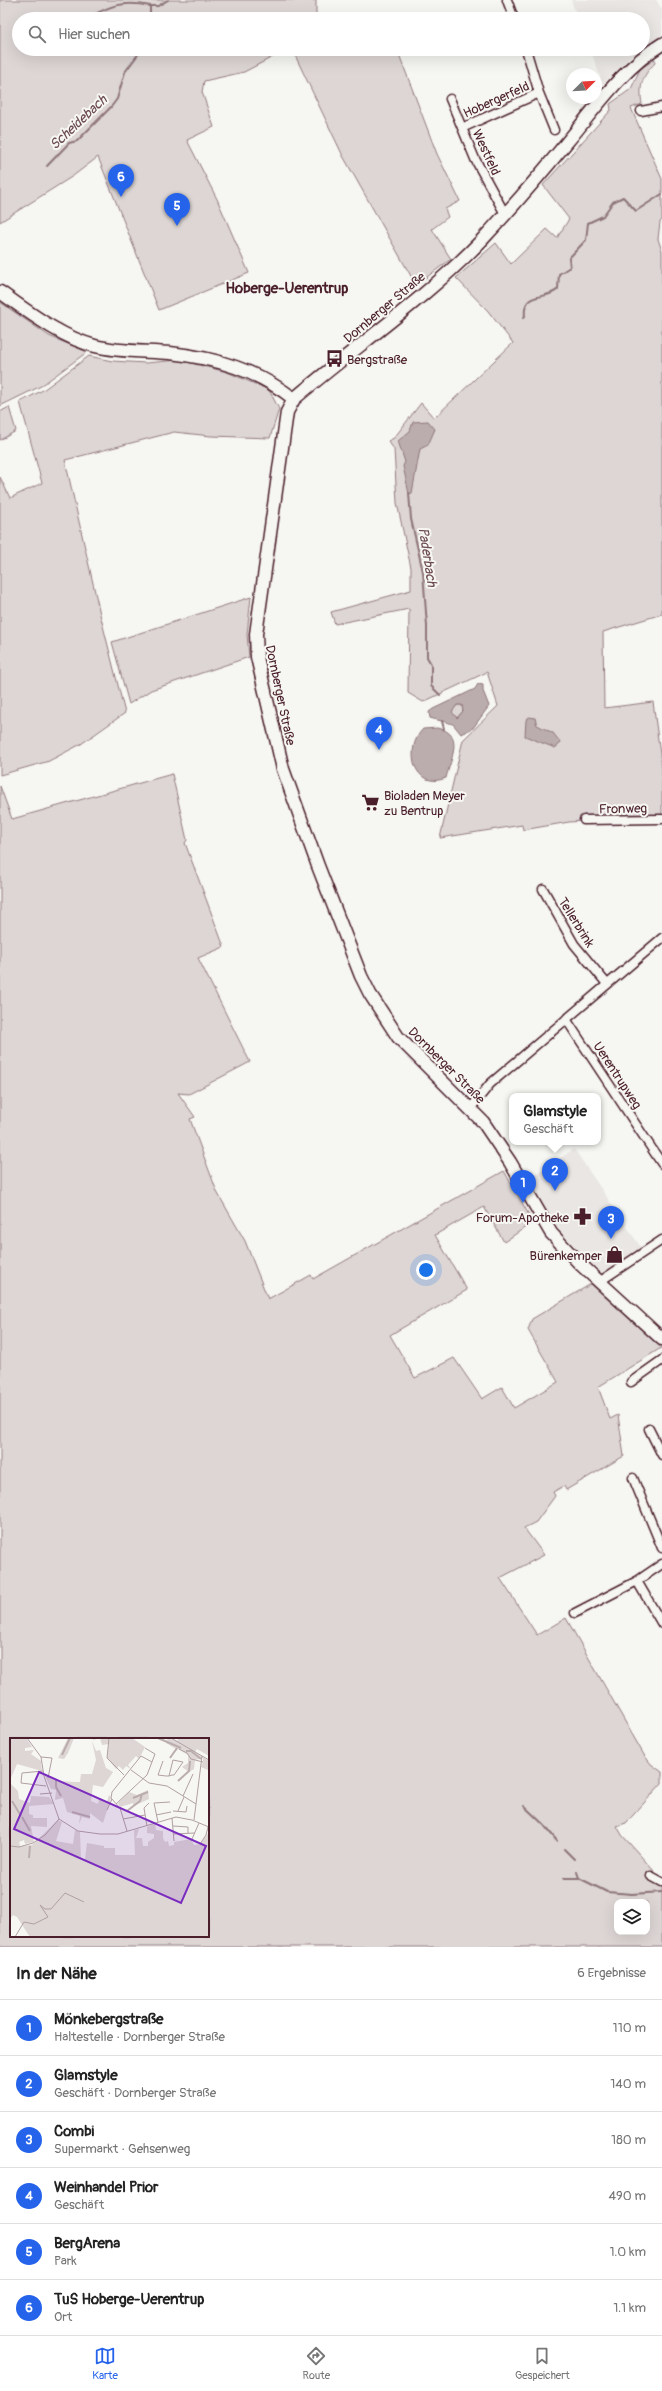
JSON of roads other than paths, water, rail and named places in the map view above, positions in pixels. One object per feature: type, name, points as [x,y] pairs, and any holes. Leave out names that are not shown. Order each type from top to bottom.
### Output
[{"type":"main road","name":"Dornberger Straße","points":[[650,52],[662,44]]},
{"type":"main road","name":"Dornberger Straße","points":[[644,56],[624,73],[480,242],[443,276],[294,399],[287,412],[256,634],[257,657],[276,742],[293,798],[361,976],[370,994],[398,1037],[483,1122],[503,1151],[547,1229],[598,1282],[662,1339]]},
{"type":"main road","points":[[0,292],[49,325],[93,346],[110,349],[170,353],[222,362],[262,377],[294,399]]},
{"type":"street","points":[[507,0],[511,12]]},
{"type":"street","name":"Hobergerfeld","points":[[528,56],[539,93],[554,130]]},
{"type":"street","name":"Hobergerfeld","points":[[462,128],[539,93]]},
{"type":"street","name":"Westfeld","points":[[450,99],[484,177],[505,214]]},
{"type":"street","points":[[641,112],[662,108]]},
{"type":"street","name":"Fronweg","points":[[584,820],[662,819]]},
{"type":"street","name":"Tellerbrink","points":[[543,889],[574,944],[607,984]]},
{"type":"street","points":[[470,1108],[490,1084],[662,938]]},
{"type":"street","name":"Uerentrupweg","points":[[566,1019],[662,1164]]},
{"type":"street","points":[[598,1282],[662,1240]]},
{"type":"street","points":[[631,1382],[662,1360]]},
{"type":"street","points":[[649,1429],[662,1455]]},
{"type":"street","points":[[633,1478],[662,1548]]},
{"type":"street","points":[[575,1613],[637,1581],[662,1564]]},
{"type":"street","points":[[637,1581],[662,1624]]},
{"type":"street","points":[[651,1876],[662,1882]]},
{"type":"waterway","name":"Scheidebach","points":[[150,12],[150,6],[158,6],[168,0]]},
{"type":"waterway","points":[[100,12],[116,5],[124,4],[140,4],[150,6]]},
{"type":"waterway","name":"Scheidebach","points":[[47,166],[69,143],[77,141],[111,107],[117,99],[125,72],[137,56]]},
{"type":"waterway","name":"Paderbach","points":[[523,318],[525,316],[527,302],[536,297],[553,293],[558,289],[559,274],[570,267],[569,258],[586,240],[588,223],[603,216],[613,202],[623,197],[636,211],[662,194]]},
{"type":"waterway","name":"Paderbach","points":[[409,493],[411,519],[423,572],[427,626],[427,657],[431,664],[431,686],[440,695]]},
{"type":"waterway","name":"Paderbach","points":[[442,721],[444,729]]},
{"type":"waterway","points":[[524,1806],[544,1825],[557,1841]]},
{"type":"waterway","points":[[564,1849],[574,1859]]},
{"type":"waterway","points":[[577,1872],[579,1878]]},
{"type":"waterway","points":[[563,1878],[579,1878],[607,1892],[632,1894],[662,1892]]},
{"type":"place","name":"TuS Hoberge-Uerentrup","points":[[121,197]]},
{"type":"place","name":"BergArena","points":[[177,226]]},
{"type":"place","name":"Bergstraße","points":[[334,359]]},
{"type":"place","name":"Weinhandel Prior","points":[[379,750]]},
{"type":"place","name":"Bioladen Meyer zu Bentrup","points":[[371,802]]},
{"type":"place","name":"Glamstyle","points":[[555,1191]]},
{"type":"place","name":"Mönkebergstraße","points":[[523,1203]]},
{"type":"place","name":"Forum-Apotheke","points":[[582,1217]]},
{"type":"place","name":"Combi","points":[[611,1239]]},
{"type":"place","name":"Bürenkemper","points":[[615,1255]]},
{"type":"district","name":"Hoberge-Uerentrup","points":[[287,288]]}]
